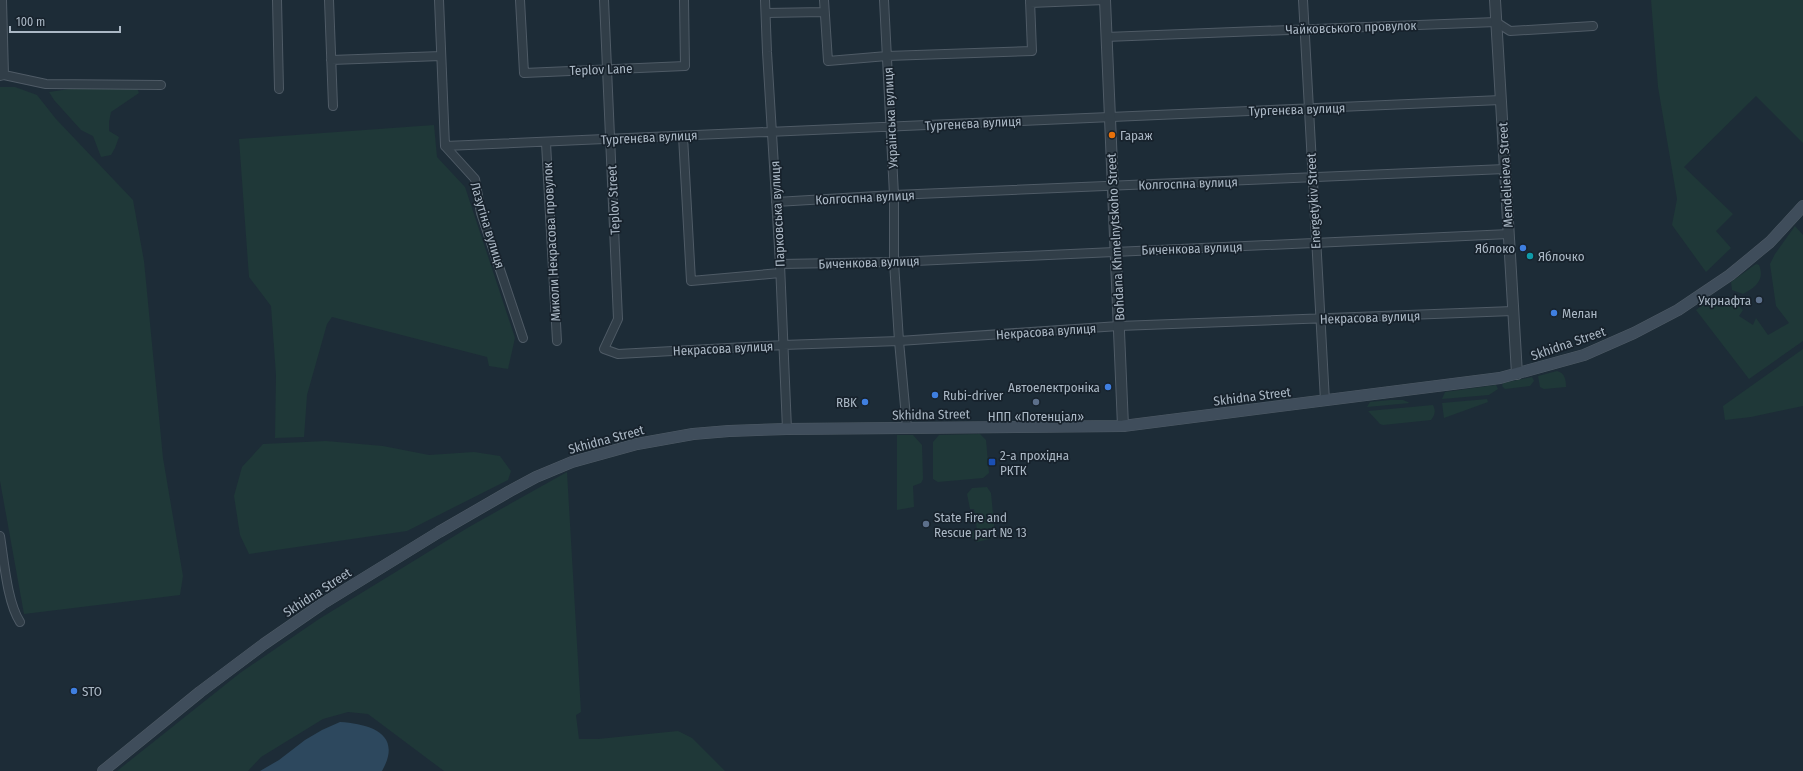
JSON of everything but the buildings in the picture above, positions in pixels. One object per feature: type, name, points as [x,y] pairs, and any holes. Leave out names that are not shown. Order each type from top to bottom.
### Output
[{"type":"main road","name":"Skhidna Street","points":[[103,771],[200,692],[264,644],[316,608],[439,532],[536,477],[580,460],[637,444],[693,434],[787,429],[1123,426],[1471,383],[1517,374],[1584,355],[1634,334],[1678,310],[1730,275],[1770,242],[1803,206]]},
{"type":"street","points":[[2,0],[2,76],[46,84],[162,85]]},
{"type":"street","points":[[277,0],[279,89]]},
{"type":"street","points":[[329,0],[333,106]]},
{"type":"street","points":[[439,0],[445,146]]},
{"type":"street","name":"Teplov Lane","points":[[520,0],[524,73],[685,66],[684,0]]},
{"type":"street","name":"Teplov Street","points":[[604,0],[618,319],[604,349]]},
{"type":"street","name":"Парковська вулиця","points":[[765,0],[780,264],[787,429]]},
{"type":"street","points":[[824,0],[828,61],[887,56],[1032,51],[1030,1],[1105,0]]},
{"type":"street","name":"Українська вулиця","points":[[884,0],[894,195],[894,262],[907,428]]},
{"type":"street","name":"Bohdana Khmelnytskoho Street","points":[[1105,0],[1123,426]]},
{"type":"street","name":"Energetykiv Street","points":[[1302,0],[1325,401]]},
{"type":"street","name":"Mendelieieva Street","points":[[1495,0],[1517,374]]},
{"type":"street","points":[[766,13],[824,12]]},
{"type":"street","name":"Чайковського провулок","points":[[1106,37],[1496,22],[1510,30],[1593,26]]},
{"type":"street","points":[[331,60],[441,56]]},
{"type":"street","name":"Тургенєва вулиця","points":[[445,146],[546,143],[1501,100]]},
{"type":"street","points":[[682,136],[691,281],[780,273]]},
{"type":"street","name":"Миколи Некрасова провулок","points":[[546,143],[557,341]]},
{"type":"street","name":"Лазутіна вулиця","points":[[445,146],[475,179],[481,213],[523,338]]},
{"type":"street","name":"Колгоспна вулиця","points":[[776,202],[894,195],[1505,169]]},
{"type":"street","name":"Биченкова вулиця","points":[[780,264],[894,262],[1509,234]]},
{"type":"street","name":"Некрасова вулиця","points":[[604,349],[618,354],[783,345],[899,341],[1119,326],[1513,311]]},
{"type":"street","points":[[0,536],[11,599],[20,622]]},
{"type":"green space","points":[[1651,0],[1803,0],[1803,143],[1756,96],[1684,167],[1733,214],[1716,231],[1731,248],[1706,272],[1672,225],[1677,199],[1658,87]]},
{"type":"green space","points":[[0,87],[15,87],[37,95],[56,119],[133,200],[144,261],[163,458],[183,576],[180,595],[24,614],[0,481]]},
{"type":"green space","points":[[83,87],[137,88],[139,93],[111,112],[109,131],[119,137],[111,155],[101,157],[93,136],[81,130],[54,100],[49,92]]},
{"type":"green space","points":[[434,125],[437,157],[465,187],[515,338],[508,369],[489,366],[487,357],[332,317],[327,324],[307,395],[304,437],[275,438],[276,375],[271,306],[249,277],[239,139]]},
{"type":"green space","points":[[1795,226],[1803,235],[1803,341],[1749,379],[1696,310],[1709,301],[1724,298],[1730,300],[1743,310],[1739,316],[1753,325],[1756,318],[1768,335],[1789,323],[1776,306],[1770,264],[1775,254]]},
{"type":"green space","points":[[1756,264],[1759,265],[1761,275],[1755,286],[1743,294],[1732,290],[1731,282]]},
{"type":"green space","points":[[1803,349],[1803,406],[1751,417],[1725,420],[1723,406]]},
{"type":"green space","points":[[1557,371],[1562,373],[1565,379],[1566,387],[1544,389],[1540,387],[1538,376]]},
{"type":"green space","points":[[1532,377],[1534,381],[1530,386],[1505,389],[1502,386],[1503,383]]},
{"type":"green space","points":[[1496,385],[1498,389],[1489,395],[1442,399],[1445,392]]},
{"type":"green space","points":[[1487,399],[1488,402],[1444,418],[1442,403]]},
{"type":"green space","points":[[1403,400],[1410,403],[1367,407],[1370,402]]},
{"type":"green space","points":[[1433,405],[1435,413],[1431,420],[1383,425],[1380,424],[1368,411]]},
{"type":"green space","points":[[980,434],[986,440],[989,473],[983,478],[938,482],[933,479],[933,442],[939,435]]},
{"type":"green space","points":[[897,435],[913,435],[922,445],[923,479],[921,483],[913,486],[914,507],[897,510]]},
{"type":"green space","points":[[326,441],[383,446],[429,455],[474,452],[500,456],[511,471],[508,480],[407,531],[249,554],[240,535],[234,496],[242,467],[263,444]]},
{"type":"green space","points":[[567,472],[581,712],[576,715],[579,739],[598,739],[678,731],[692,738],[725,771],[444,771],[368,714],[348,712],[323,719],[261,757],[248,771],[117,771],[240,673],[319,619],[469,527]]},
{"type":"green space","points":[[987,487],[991,493],[995,534],[993,538],[977,542],[971,535],[971,532],[977,530],[974,509],[970,509],[967,494],[972,488]]},
{"type":"water","points":[[340,722],[363,725],[380,733],[386,740],[389,748],[382,771],[260,771],[279,760],[305,740]]},
{"type":"place","name":"Гараж","points":[[1112,135]]},
{"type":"place","name":"Яблоко","points":[[1523,248]]},
{"type":"place","name":"Яблочко","points":[[1530,256]]},
{"type":"place","name":"Укрнафта","points":[[1759,300]]},
{"type":"place","name":"Мелан","points":[[1554,313]]},
{"type":"place","name":"Автоелектроніка","points":[[1108,387]]},
{"type":"place","name":"Rubi-driver","points":[[935,395]]},
{"type":"place","name":"RBK","points":[[865,402]]},
{"type":"place","name":"НПП «Потенціал»","points":[[1036,402]]},
{"type":"place","name":"2-а прохідна РКТК","points":[[992,462]]},
{"type":"place","name":"State Fire and Rescue part № 13","points":[[926,524]]},
{"type":"place","name":"STO","points":[[74,691]]}]
